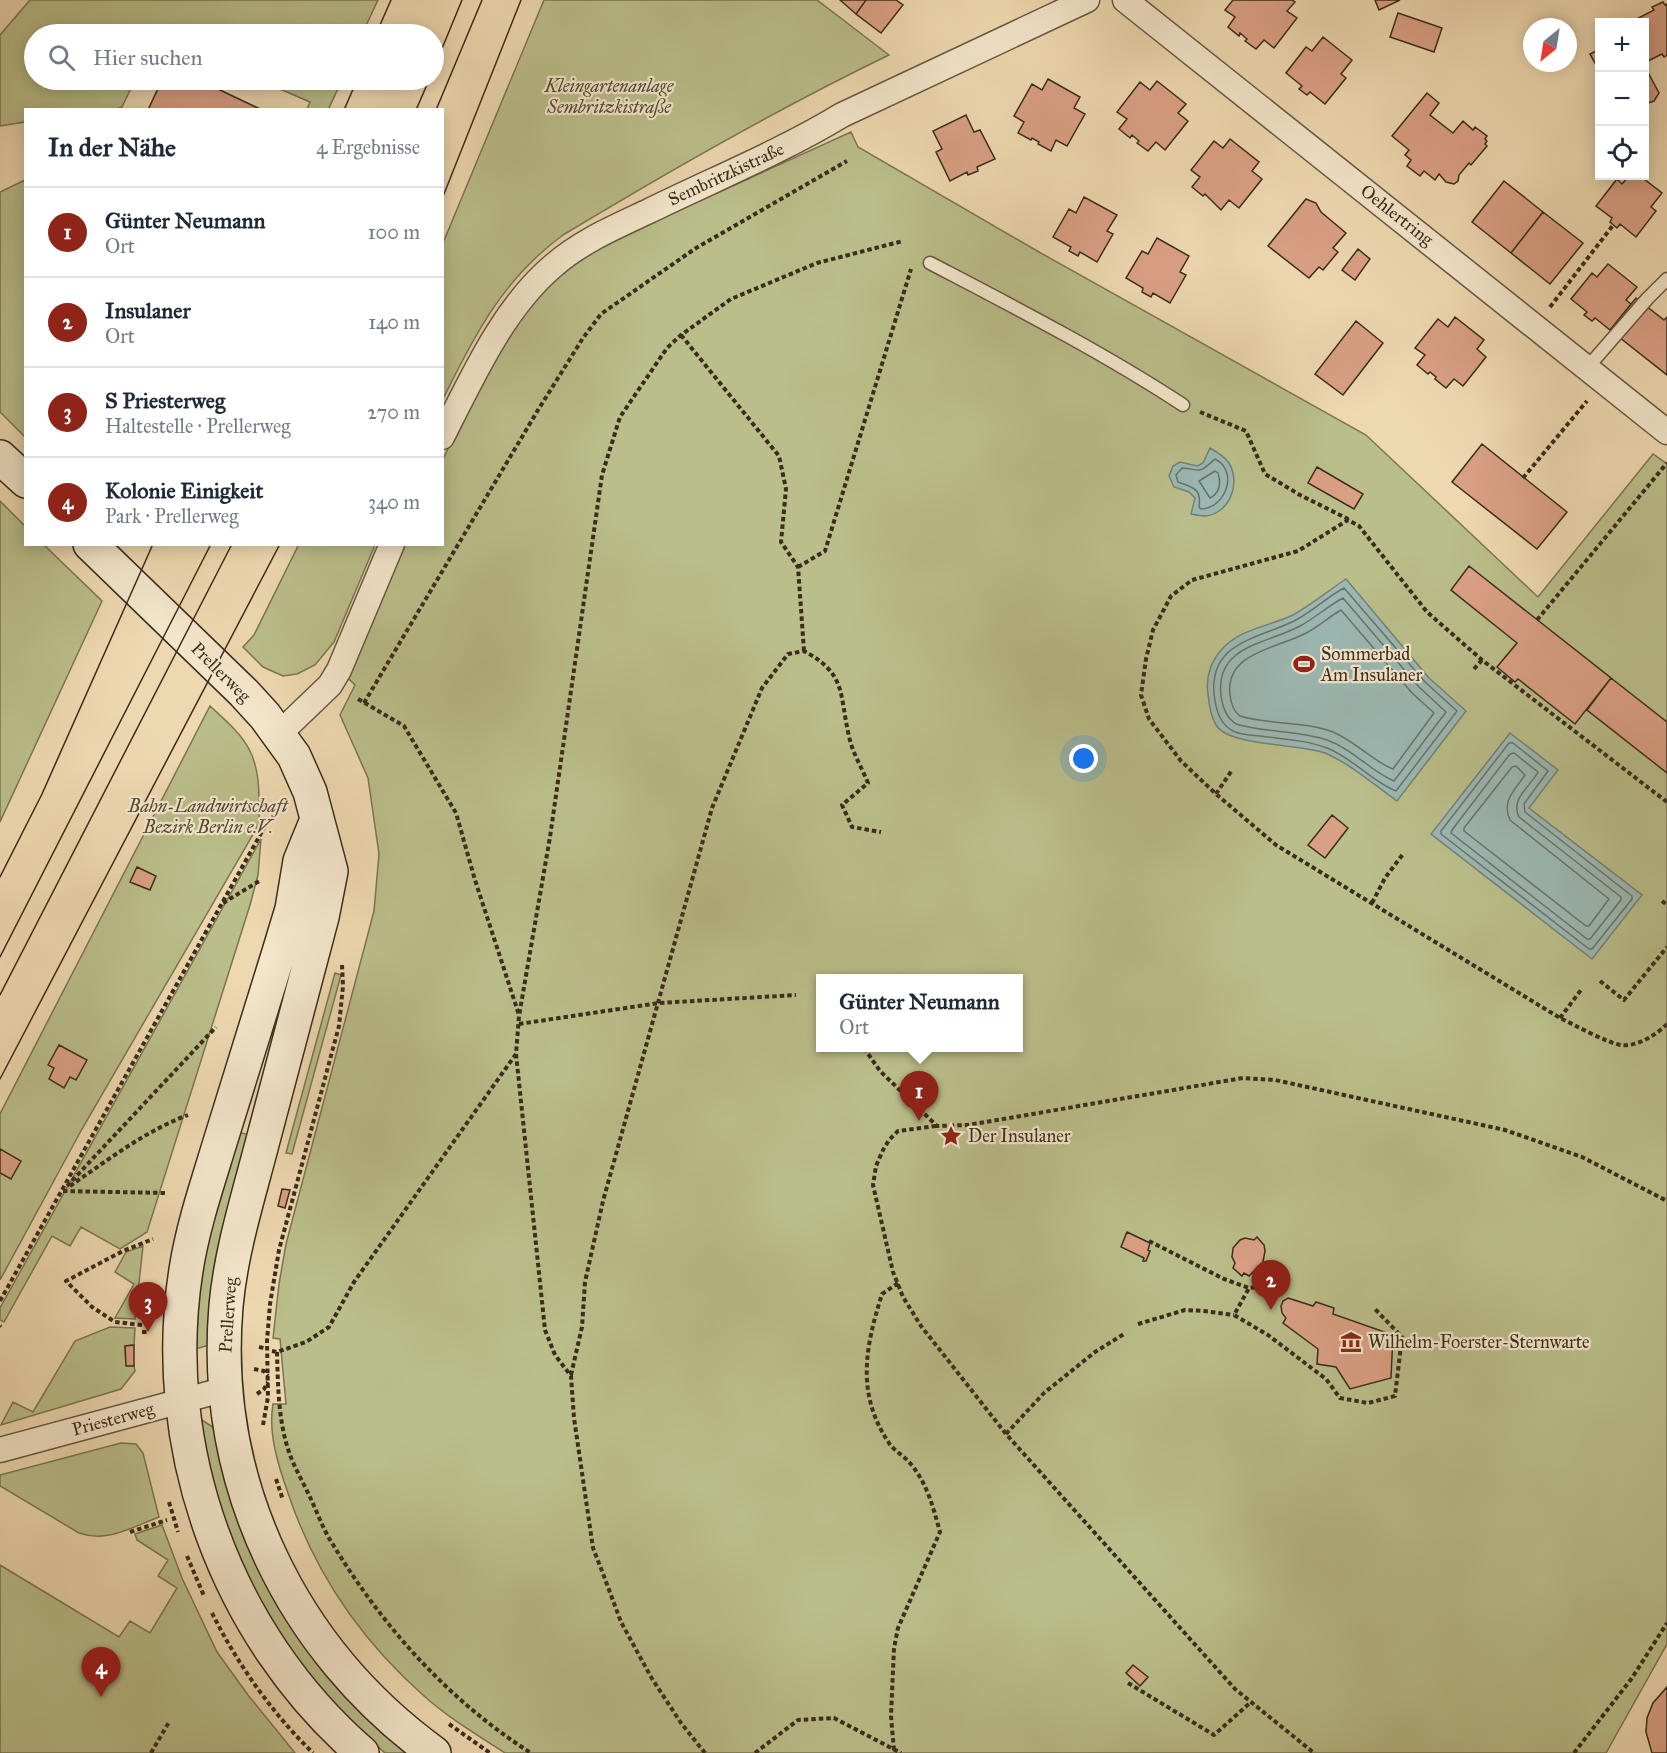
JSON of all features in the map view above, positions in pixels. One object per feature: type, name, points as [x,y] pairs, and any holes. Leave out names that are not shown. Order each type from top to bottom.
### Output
[{"type":"main road","points":[[0,457],[24,480]]},
{"type":"main road","name":"Prellerweg","points":[[92,546],[244,693],[279,734],[302,771],[310,792],[316,822],[331,871],[327,895],[236,1245],[226,1307],[225,1345],[242,1385],[231,1430],[248,1502],[262,1539],[295,1604],[329,1654],[356,1684],[393,1722],[434,1753]]},
{"type":"main road","points":[[316,822],[300,861],[289,920],[209,1177],[190,1246],[182,1298],[180,1331],[182,1401],[188,1443],[201,1500],[228,1575],[263,1638],[297,1686],[332,1725],[362,1753]]},
{"type":"street","name":"Sembritzkistraße","points":[[444,433],[477,370],[512,313],[536,282],[571,252],[625,223],[808,135],[843,115],[1087,0]]},
{"type":"street","name":"Oehlertring","points":[[1125,0],[1667,432]]},
{"type":"street","points":[[279,734],[330,685],[350,647],[391,546]]},
{"type":"street","name":"Priesterweg","points":[[0,1450],[242,1385]]},
{"type":"lane","points":[[930,263],[1146,381],[1183,405]]},
{"type":"lane","points":[[1587,368],[1667,279]]},
{"type":"path","points":[[364,703],[538,410],[601,314],[696,248],[847,160]]},
{"type":"path","points":[[1549,309],[1614,224]]},
{"type":"path","points":[[571,1376],[555,1355],[545,1330],[516,1054],[519,1016],[550,837],[602,475],[620,417],[655,364],[681,335],[731,299],[817,263],[903,241]]},
{"type":"path","points":[[798,567],[825,551],[912,263]]},
{"type":"path","points":[[681,335],[779,456],[786,489],[781,542],[798,567],[804,651]]},
{"type":"path","points":[[1524,478],[1591,395]]},
{"type":"path","points":[[1183,405],[1246,431],[1265,474],[1359,526],[1427,612],[1482,660],[1667,801]]},
{"type":"path","points":[[1537,620],[1667,463]]},
{"type":"path","points":[[1348,520],[1298,551],[1192,580],[1171,596],[1153,630],[1146,659],[1141,695],[1149,719],[1180,761],[1276,845],[1560,1018],[1622,1045],[1645,1040],[1667,1024]]},
{"type":"path","points":[[705,1753],[681,1723],[651,1677],[621,1622],[593,1548],[573,1418],[571,1376],[582,1327],[585,1282],[603,1200],[711,808],[762,688],[788,654],[804,651],[820,659],[833,672],[842,692],[849,738],[868,783],[842,806],[852,827],[881,832]]},
{"type":"path","points":[[1474,669],[1482,660]]},
{"type":"path","points":[[358,699],[404,726],[456,813],[519,1016]]},
{"type":"path","points":[[1216,794],[1232,770]]},
{"type":"path","points":[[0,1301],[269,819]]},
{"type":"path","points":[[1371,903],[1385,878],[1403,854]]},
{"type":"path","points":[[222,903],[261,880]]},
{"type":"path","points":[[1662,901],[1667,905]]},
{"type":"path","points":[[1600,981],[1624,1000],[1667,947]]},
{"type":"path","points":[[262,1428],[268,1397],[267,1341],[275,1272],[339,1026],[343,955]]},
{"type":"path","points":[[1560,1018],[1581,990]]},
{"type":"path","points":[[519,1024],[659,1002],[796,995]]},
{"type":"path","points":[[62,1191],[216,1027]]},
{"type":"path","points":[[867,1052],[880,1071],[937,1126]]},
{"type":"path","points":[[516,1054],[354,1282],[329,1327],[306,1342],[275,1352],[279,1401],[289,1451],[331,1541],[379,1614],[418,1658],[458,1698],[508,1738],[531,1753]]},
{"type":"path","points":[[1314,1753],[1235,1689],[1006,1434],[921,1326],[898,1283],[873,1185],[876,1166],[889,1140],[898,1131],[968,1125],[1243,1078],[1275,1080],[1505,1130],[1582,1157],[1667,1201]]},
{"type":"path","points":[[62,1191],[140,1138],[188,1115]]},
{"type":"path","points":[[62,1191],[165,1193]]},
{"type":"path","points":[[142,1325],[115,1322],[92,1307],[66,1281],[123,1251],[153,1239]]},
{"type":"path","points":[[1149,1241],[1224,1279],[1249,1288],[1285,1284]]},
{"type":"path","points":[[894,1750],[891,1716],[894,1648],[898,1628],[940,1532],[924,1481],[908,1461],[891,1446],[869,1404],[867,1387],[870,1339],[882,1294],[898,1283]]},
{"type":"path","points":[[1234,1315],[1249,1288]]},
{"type":"path","points":[[1138,1324],[1185,1310],[1234,1315],[1268,1335],[1326,1379],[1340,1398],[1368,1403],[1395,1396],[1402,1337],[1375,1309]]},
{"type":"path","points":[[1006,1434],[1044,1393],[1095,1352],[1124,1334]]},
{"type":"path","points":[[258,1369],[268,1379],[258,1394],[242,1385],[258,1369]]},
{"type":"path","points":[[275,1476],[285,1506]]},
{"type":"path","points":[[130,1532],[167,1520]]},
{"type":"path","points":[[1574,1753],[1632,1678],[1667,1623]]},
{"type":"path","points":[[1128,1683],[1214,1735],[1250,1703]]},
{"type":"path","points":[[755,1753],[798,1720],[834,1718],[901,1753]]},
{"type":"path","points":[[445,1720],[490,1753]]},
{"type":"path","points":[[151,1753],[169,1722]]},
{"type":"green space","points":[[30,0],[378,0],[367,24],[24,24],[24,90],[130,90],[119,108],[24,108],[24,122],[0,126],[0,35]]},
{"type":"green space","name":"Kleingartenanlage Sembritzkistraße","points":[[544,0],[817,0],[889,55],[724,141],[563,235],[523,270],[492,309],[444,397],[444,241]]},
{"type":"green space","points":[[282,90],[337,90],[329,108],[307,108],[310,102]]},
{"type":"green space","points":[[851,132],[858,147],[1039,252],[1366,435],[1538,597],[1653,454],[1667,464],[1667,1644],[1606,1753],[505,1753],[432,1703],[400,1674],[342,1603],[311,1550],[299,1522],[284,1482],[272,1426],[273,1404],[286,1404],[280,1339],[273,1338],[286,1244],[374,911],[379,854],[368,778],[340,715],[355,685],[348,678],[403,546],[444,546],[444,457],[467,410],[507,338],[539,295],[578,260],[605,244]]},
{"type":"green space","points":[[24,180],[24,436],[0,412],[0,192]]},
{"type":"green space","points":[[0,501],[24,525],[24,546],[45,546],[102,601],[0,822]]},
{"type":"green space","points":[[298,546],[375,546],[334,642],[315,665],[297,674],[283,676],[263,667],[243,647],[254,635]]},
{"type":"green space","name":"Bahn-Landwirtschaft Bezirk Berlin e.V.","points":[[210,706],[241,737],[253,758],[258,786],[259,824],[82,1129],[0,1280],[0,1114]]},
{"type":"green space","points":[[261,839],[258,875],[250,905],[147,1232],[120,1249],[81,1227],[70,1246],[52,1236],[4,1322],[0,1320],[0,1308]]},
{"type":"green space","points":[[335,973],[341,975],[292,1154],[286,1153]]},
{"type":"green space","points":[[238,1132],[249,1135],[213,1295],[209,1345],[196,1349],[200,1279],[207,1238]]},
{"type":"green space","points":[[143,1246],[135,1319],[115,1318],[134,1284],[115,1272],[126,1252]]},
{"type":"green space","points":[[110,1327],[135,1328],[134,1345],[125,1346],[126,1365],[134,1366],[135,1371],[121,1389],[1,1425],[13,1402],[33,1412],[75,1341]]},
{"type":"green space","points":[[200,1419],[216,1429],[226,1477],[241,1523],[259,1567],[281,1609],[307,1649],[337,1686],[371,1721],[408,1753],[385,1753],[329,1697],[280,1634],[242,1566],[226,1529],[214,1491]]},
{"type":"green space","points":[[121,1443],[136,1444],[143,1453],[159,1517],[129,1529],[100,1536],[79,1533],[0,1486],[0,1475]]},
{"type":"green space","points":[[162,1525],[182,1578],[217,1652],[295,1753],[0,1753],[0,1565],[119,1637],[130,1621],[150,1633],[177,1588],[158,1576],[168,1560],[137,1540],[135,1534]]},
{"type":"water","points":[[1210,448],[1229,463],[1234,479],[1231,496],[1227,503],[1214,514],[1206,516],[1191,514],[1195,498],[1189,492],[1174,487],[1169,476],[1173,466],[1180,462],[1197,466],[1203,463]]},
{"type":"water","points":[[1346,579],[1429,678],[1466,711],[1397,801],[1353,769],[1325,753],[1250,741],[1224,732],[1216,725],[1210,710],[1207,687],[1209,674],[1213,661],[1226,645],[1249,631],[1293,615]]},
{"type":"water","points":[[1510,733],[1558,770],[1529,808],[1642,895],[1592,959],[1431,834]]},
{"type":"building","points":[[840,0],[866,0],[856,14]]},
{"type":"building","points":[[866,0],[896,0],[903,5],[881,33],[856,14]]},
{"type":"building","points":[[1233,0],[1292,0],[1295,2],[1287,11],[1297,18],[1274,48],[1264,40],[1256,49],[1245,41],[1247,39],[1240,33],[1239,36],[1228,27],[1235,17],[1225,10]]},
{"type":"building","points":[[1375,0],[1400,0],[1379,10]]},
{"type":"building","points":[[1663,2],[1667,4],[1667,55],[1664,57],[1662,54],[1649,60],[1649,18],[1639,18],[1654,10],[1652,7]]},
{"type":"building","points":[[1398,13],[1442,28],[1434,52],[1390,37]]},
{"type":"building","points":[[1323,37],[1352,60],[1341,74],[1346,78],[1325,104],[1310,92],[1307,95],[1299,89],[1302,86],[1286,73],[1306,47],[1312,51]]},
{"type":"building","points":[[1595,52],[1595,63],[1590,54]]},
{"type":"building","points":[[1649,74],[1659,93],[1654,101],[1649,103]]},
{"type":"building","points":[[1048,79],[1080,97],[1074,108],[1085,114],[1067,146],[1056,140],[1051,151],[1032,138],[1031,140],[1018,133],[1024,122],[1014,116],[1032,84],[1042,90]]},
{"type":"building","points":[[1157,81],[1186,104],[1178,113],[1188,121],[1165,150],[1156,142],[1148,151],[1137,143],[1139,141],[1132,135],[1130,138],[1119,129],[1127,119],[1117,112],[1140,82],[1150,90]]},
{"type":"building","points":[[157,90],[220,90],[258,108],[149,108]]},
{"type":"building","points":[[1427,93],[1439,103],[1430,115],[1453,133],[1463,121],[1473,130],[1475,127],[1487,136],[1485,144],[1487,146],[1471,165],[1469,163],[1454,184],[1446,182],[1439,174],[1435,180],[1424,171],[1420,176],[1407,166],[1411,160],[1405,155],[1409,150],[1392,136]]},
{"type":"building","points":[[966,115],[974,132],[980,130],[995,159],[977,167],[978,171],[968,175],[967,172],[950,181],[936,152],[942,149],[933,131]]},
{"type":"building","points":[[1230,139],[1259,162],[1252,171],[1262,179],[1239,208],[1229,200],[1221,210],[1205,194],[1203,196],[1192,187],[1200,177],[1191,170],[1214,141],[1223,148]]},
{"type":"building","points":[[1616,180],[1622,184],[1626,180],[1645,180],[1662,193],[1651,207],[1656,211],[1636,237],[1620,224],[1617,228],[1610,222],[1612,218],[1596,206]]},
{"type":"building","points":[[1504,181],[1543,212],[1511,253],[1472,222]]},
{"type":"building","points":[[1084,197],[1117,215],[1107,231],[1113,234],[1097,262],[1080,252],[1078,256],[1069,251],[1071,247],[1053,237],[1069,209],[1076,213]]},
{"type":"building","points":[[1306,199],[1316,203],[1321,212],[1346,233],[1333,248],[1338,252],[1323,270],[1319,267],[1309,278],[1268,246]]},
{"type":"building","points":[[1543,212],[1583,243],[1550,284],[1511,253]]},
{"type":"building","points":[[1157,238],[1189,256],[1180,272],[1186,275],[1170,303],[1153,293],[1151,297],[1142,292],[1143,288],[1126,278],[1142,251],[1148,254]]},
{"type":"building","points":[[1358,249],[1370,259],[1355,280],[1342,270]]},
{"type":"building","points":[[1608,264],[1637,287],[1626,300],[1631,304],[1610,330],[1595,318],[1592,321],[1584,315],[1587,312],[1571,299],[1592,273],[1597,277]]},
{"type":"building","points":[[1636,298],[1664,320],[1667,317],[1667,375],[1610,330]]},
{"type":"building","points":[[1455,317],[1484,340],[1477,349],[1486,357],[1463,386],[1454,379],[1446,388],[1430,372],[1428,374],[1417,365],[1425,355],[1415,348],[1438,319],[1448,327]]},
{"type":"building","points":[[1356,321],[1383,343],[1343,395],[1315,374]]},
{"type":"building","points":[[1482,444],[1567,512],[1537,549],[1452,482]]},
{"type":"building","points":[[1317,467],[1363,494],[1354,509],[1308,483]]},
{"type":"building","points":[[1469,566],[1611,678],[1575,724],[1518,679],[1515,682],[1497,667],[1517,643],[1451,590]]},
{"type":"building","points":[[1611,678],[1667,722],[1667,773],[1587,710]]},
{"type":"building","points":[[1332,815],[1348,828],[1325,858],[1308,845]]},
{"type":"building","points":[[137,867],[156,876],[150,890],[130,882]]},
{"type":"building","points":[[59,1045],[87,1060],[76,1080],[70,1077],[64,1088],[49,1079],[54,1068],[48,1065]]},
{"type":"building","points":[[0,1149],[21,1161],[11,1179],[0,1173]]},
{"type":"building","points":[[282,1189],[290,1190],[285,1208],[278,1206]]},
{"type":"building","points":[[1127,1232],[1150,1243],[1146,1261],[1121,1247]]},
{"type":"building","points":[[1257,1237],[1264,1245],[1263,1262],[1249,1276],[1244,1273],[1242,1276],[1233,1268],[1235,1263],[1232,1257],[1233,1248],[1240,1240],[1245,1238],[1254,1240]]},
{"type":"building","name":"Wilhelm-Foerster-Sternwarte","points":[[1288,1298],[1313,1306],[1316,1302],[1334,1308],[1333,1314],[1393,1335],[1391,1378],[1350,1389],[1336,1367],[1317,1364],[1318,1349],[1283,1323],[1286,1318],[1281,1306]]},
{"type":"building","points":[[134,1345],[134,1366],[126,1366],[125,1346]]},
{"type":"building","points":[[1133,1665],[1148,1677],[1140,1686],[1126,1673]]},
{"type":"building","points":[[1667,1687],[1667,1753],[1652,1753],[1646,1732],[1647,1718],[1653,1703]]},
{"type":"tram line","points":[[380,24],[391,0]]},
{"type":"tram line","points":[[444,44],[462,0]]},
{"type":"tram line","points":[[437,108],[482,0]]},
{"type":"tram line","points":[[444,194],[521,0]]},
{"type":"tram line","points":[[345,108],[353,90]]},
{"type":"tram line","points":[[417,108],[425,90]]},
{"type":"tram line","points":[[0,877],[42,794],[152,546]]},
{"type":"tram line","points":[[0,957],[210,546]]},
{"type":"tram line","points":[[0,995],[231,546]]},
{"type":"tram line","points":[[0,1079],[279,546]]},
{"type":"place","name":"Sommerbad Am Insulaner","points":[[1304,664]]},
{"type":"place","name":"Günter Neumann","points":[[919,1121]]},
{"type":"place","name":"Der Insulaner","points":[[951,1136]]},
{"type":"place","name":"Insulaner","points":[[1271,1310]]},
{"type":"place","name":"S Priesterweg","points":[[148,1332]]},
{"type":"place","name":"Wilhelm-Foerster-Sternwarte","points":[[1351,1342]]},
{"type":"place","name":"Kolonie Einigkeit","points":[[101,1697]]}]
